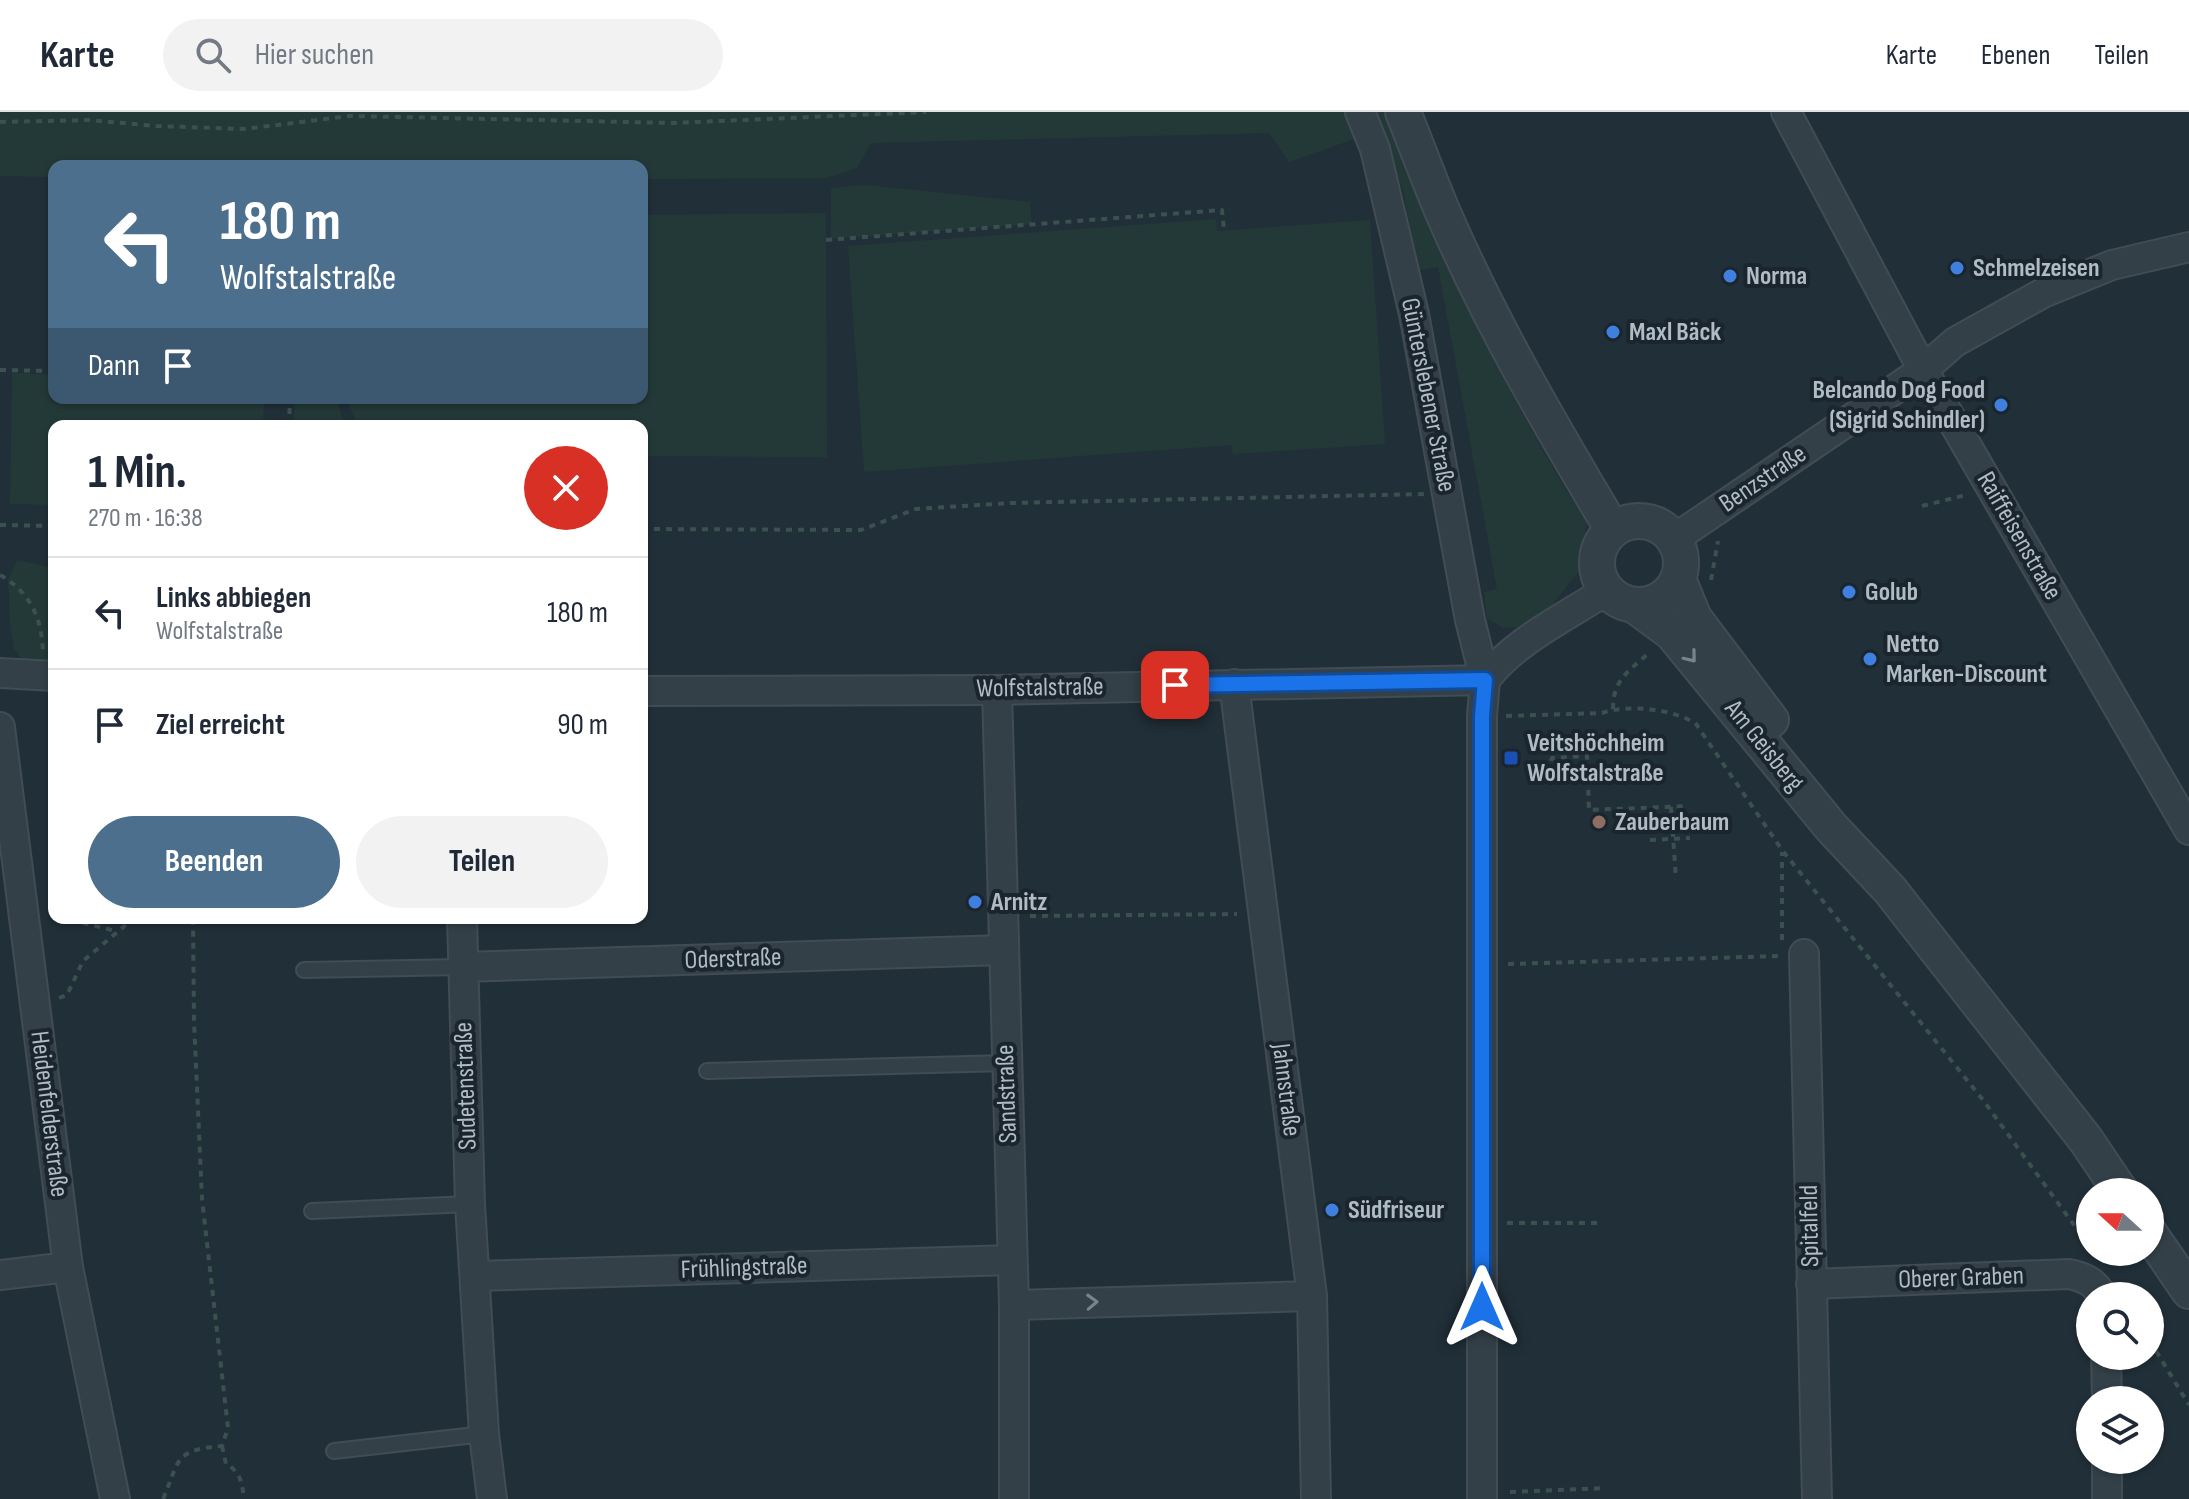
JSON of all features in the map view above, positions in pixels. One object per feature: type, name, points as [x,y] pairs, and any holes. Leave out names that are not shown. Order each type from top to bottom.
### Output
[{"type":"street","name":"Günterslebener Straße","points":[[1360,112],[1375,149],[1414,314],[1470,620],[1485,680],[1482,716],[1482,1499]]},
{"type":"street","points":[[1403,112],[1442,209],[1490,312],[1548,422],[1613,530]]},
{"type":"street","name":"Raiffeisenstraße","points":[[1786,112],[1923,370],[2189,830]]},
{"type":"street","name":"Benzstraße","points":[[1674,539],[1923,370],[1955,342],[2043,293],[2112,265],[2189,247]]},
{"type":"street","points":[[1642,521],[1659,526],[1674,539],[1680,552],[1681,566],[1678,579],[1663,597],[1645,605],[1620,598],[1601,581],[1597,561],[1604,539],[1613,530],[1624,524],[1642,521]]},
{"type":"street","name":"Am Geisberg","points":[[1678,579],[1683,626]]},
{"type":"street","points":[[1485,680],[1513,648],[1620,598]]},
{"type":"street","name":"Am Geisberg","points":[[1620,598],[1683,626],[1845,818],[1890,890],[2086,1140],[2112,1178]]},
{"type":"street","points":[[0,673],[45,676]]},
{"type":"street","name":"Wolfstalstraße","points":[[648,691],[997,690],[1485,680]]},
{"type":"street","name":"Jahnstraße","points":[[1234,684],[1312,1296],[1316,1499]]},
{"type":"street","name":"Sandstraße","points":[[997,690],[1014,1305],[1014,1499]]},
{"type":"street","name":"Heidenfelderstraße","points":[[0,727],[68,1267],[115,1499]]},
{"type":"street","name":"Sudetenstraße","points":[[462,924],[470,1204],[484,1434],[492,1499]]},
{"type":"street","name":"Oderstraße","points":[[462,967],[1004,950]]},
{"type":"street","name":"Spitalfeld","points":[[1793,955],[1811,1284],[1817,1499]]},
{"type":"street","points":[[2164,1254],[2189,1291]]},
{"type":"street","name":"Frühlingstraße","points":[[475,1276],[1012,1260]]},
{"type":"street","points":[[0,1275],[68,1267]]},
{"type":"street","name":"Oberer Graben","points":[[1811,1284],[2069,1274],[2084,1277],[2090,1282]]},
{"type":"street","points":[[1014,1305],[1312,1296]]},
{"type":"street","points":[[2107,1474],[2107,1499]]},
{"type":"lane","points":[[304,970],[462,967]]},
{"type":"lane","points":[[707,1071],[1006,1063]]},
{"type":"lane","points":[[312,1211],[470,1204]]},
{"type":"lane","points":[[334,1451],[484,1434]]},
{"type":"path","points":[[1,112],[0,122],[89,120],[244,129],[350,114],[674,123],[926,112]]},
{"type":"path","points":[[826,240],[1222,210],[1224,230]]},
{"type":"path","points":[[0,370],[48,371]]},
{"type":"path","points":[[1922,506],[1992,489]]},
{"type":"path","points":[[648,529],[861,530],[916,509],[1011,503],[1447,494]]},
{"type":"path","points":[[0,525],[48,526]]},
{"type":"path","points":[[1613,709],[1613,693],[1620,679],[1709,605],[1718,540],[1725,530]]},
{"type":"path","points":[[0,575],[27,595],[33,604],[43,643],[45,676]]},
{"type":"path","points":[[1504,717],[1602,713],[1613,709],[1668,712],[1684,715],[1696,724],[1782,850],[1983,1100],[2076,1228]]},
{"type":"path","points":[[1551,761],[1552,758],[1587,756],[1589,813],[1671,807],[1681,809],[1688,806]]},
{"type":"path","points":[[1671,807],[1676,879]]},
{"type":"path","points":[[1650,840],[1690,838]]},
{"type":"path","points":[[1502,964],[1793,955],[1782,850]]},
{"type":"path","points":[[1003,917],[1264,913]]},
{"type":"path","points":[[87,924],[116,931]]},
{"type":"path","points":[[67,995],[83,961],[126,924]]},
{"type":"path","points":[[193,924],[193,1008],[202,1199],[228,1428],[222,1446],[226,1464],[236,1469],[242,1482],[244,1499]]},
{"type":"path","points":[[1507,1223],[1598,1223]]},
{"type":"path","points":[[2164,1364],[2189,1405]]},
{"type":"path","points":[[163,1499],[173,1466],[184,1454],[222,1446]]},
{"type":"path","points":[[1510,1492],[1605,1488]]},
{"type":"green space","points":[[0,112],[1387,112],[1429,222],[1470,311],[1545,454],[1587,524],[1580,570],[1553,604],[1528,626],[1503,628],[1487,618],[1484,592],[1497,589],[1438,267],[1416,271],[1404,193],[1380,130],[1289,162],[1269,133],[871,143],[857,168],[827,178],[648,179],[648,160],[48,160],[48,177],[0,176]]},
{"type":"green space","points":[[865,185],[1030,202],[1032,224],[831,239],[831,188]]},
{"type":"green space","points":[[826,213],[827,457],[648,456],[648,420],[355,420],[349,404],[648,404],[648,215]]},
{"type":"green space","points":[[1216,219],[1217,231],[1370,220],[1385,444],[1233,454],[1231,445],[864,472],[848,246]]},
{"type":"green space","points":[[12,373],[48,374],[48,404],[264,404],[263,420],[48,420],[48,505],[10,504]]},
{"type":"green space","points":[[295,404],[338,404],[343,420],[294,420]]},
{"type":"green space","points":[[17,560],[48,567],[48,661],[23,660],[14,649],[8,580]]},
{"type":"place","name":"Schmelzeisen","points":[[1957,268]]},
{"type":"place","name":"Norma","points":[[1730,276]]},
{"type":"place","name":"Maxl Bäck","points":[[1613,332]]},
{"type":"place","name":"Belcando Dog Food (Sigrid Schindler)","points":[[2001,405]]},
{"type":"place","name":"Golub","points":[[1849,592]]},
{"type":"place","name":"Netto Marken-Discount","points":[[1870,659]]},
{"type":"place","name":"Veitshöchheim Wolfstalstraße","points":[[1511,758]]},
{"type":"place","name":"Zauberbaum","points":[[1599,822]]},
{"type":"place","name":"Arnitz","points":[[975,902]]},
{"type":"place","name":"Südfriseur","points":[[1332,1210]]},
{"type":"route","points":[[1175,685],[1485,680],[1482,716],[1482,1307]]}]
